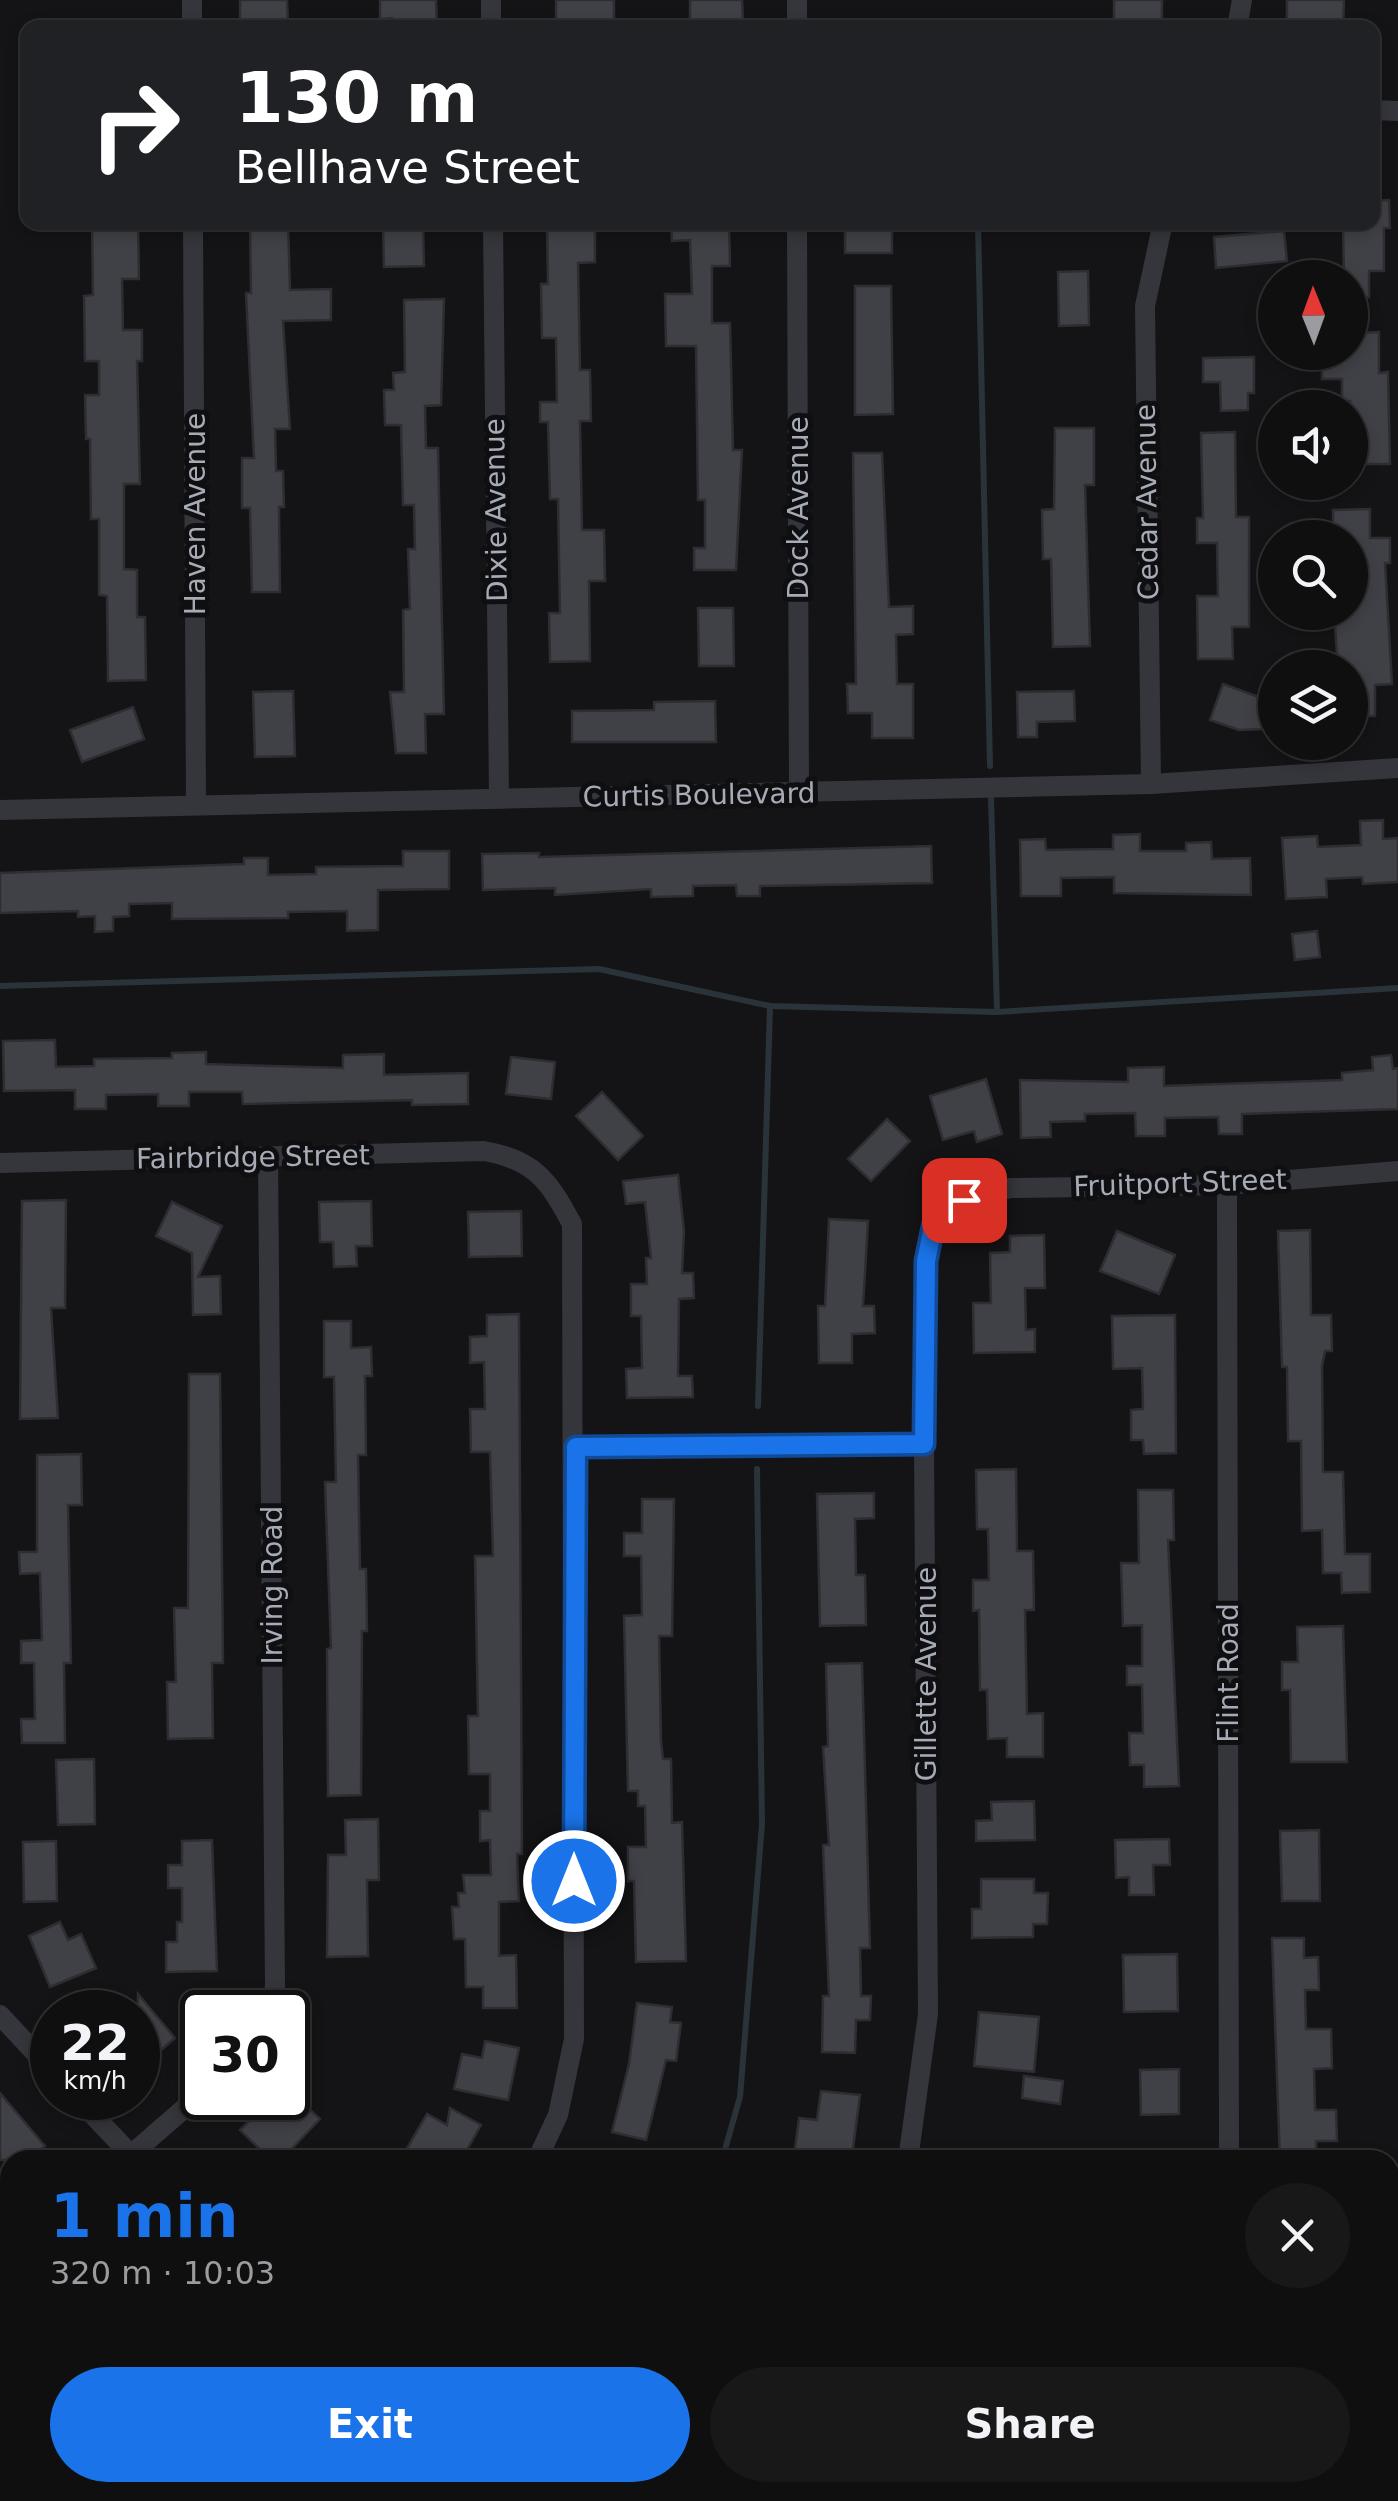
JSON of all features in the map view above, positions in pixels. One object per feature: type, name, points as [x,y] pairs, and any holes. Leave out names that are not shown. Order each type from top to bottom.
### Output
[{"type":"street","name":"Haven Avenue","points":[[193,230],[196,804]]},
{"type":"street","name":"Dixie Avenue","points":[[493,230],[499,798]]},
{"type":"street","name":"Dock Avenue","points":[[798,230],[800,794]]},
{"type":"street","name":"Cedar Avenue","points":[[1151,784],[1144,306],[1162,230]]},
{"type":"street","name":"Curtis Boulevard","points":[[0,810],[1151,784],[1398,768]]},
{"type":"street","name":"Fairbridge Street","points":[[0,1163],[484,1151],[505,1155],[546,1177],[572,1224],[576,1447]]},
{"type":"street","name":"Irving Road","points":[[268,1156],[274,1990]]},
{"type":"street","name":"Fruitport Street","points":[[964,1200],[1010,1188],[1227,1185],[1398,1171]]},
{"type":"street","name":"Flint Road","points":[[1227,1185],[1229,2150]]},
{"type":"street","name":"Gillette Avenue","points":[[909,2150],[928,2014],[926,1261],[933,1227],[964,1200]]},
{"type":"street","points":[[542,2150],[558,2115],[574,2039],[576,1447],[924,1444]]},
{"type":"street","points":[[0,2015],[30,2047]]},
{"type":"street","points":[[137,2150],[180,2112]]},
{"type":"street","points":[[96,2120],[121,2150]]},
{"type":"building","points":[[240,0],[287,0],[288,20],[240,20]]},
{"type":"building","points":[[380,0],[436,0],[437,20],[380,19]]},
{"type":"building","points":[[556,0],[614,0],[614,20],[556,20]]},
{"type":"building","points":[[690,0],[742,0],[743,20],[690,20]]},
{"type":"building","points":[[1114,0],[1162,0],[1162,20],[1114,20]]},
{"type":"building","points":[[1287,0],[1344,0],[1343,20],[1287,20]]},
{"type":"building","points":[[1389,200],[1390,228],[1384,228],[1384,271],[1369,271],[1368,297],[1368,260],[1344,260],[1343,230],[1380,230],[1380,201]]},
{"type":"building","points":[[92,230],[138,230],[139,279],[122,279],[123,330],[142,330],[142,361],[137,361],[140,484],[124,484],[124,569],[137,570],[137,617],[145,617],[146,680],[108,681],[107,596],[99,595],[99,519],[91,519],[90,439],[86,439],[85,395],[99,395],[99,361],[85,361],[84,296],[93,295]]},
{"type":"building","points":[[250,230],[288,230],[290,290],[331,289],[331,320],[283,321],[290,429],[275,429],[276,471],[283,471],[284,507],[279,507],[280,592],[252,592],[250,508],[242,508],[242,458],[254,458],[246,293],[251,293]]},
{"type":"building","points":[[383,230],[423,230],[424,266],[384,267]]},
{"type":"building","points":[[547,230],[595,230],[595,262],[578,263],[580,370],[590,370],[591,421],[580,421],[582,530],[604,530],[605,581],[589,581],[590,661],[550,662],[549,613],[560,613],[558,499],[550,499],[548,422],[540,422],[540,402],[557,402],[556,338],[542,338],[541,284],[548,284]]},
{"type":"building","points":[[671,230],[729,230],[730,266],[712,266],[712,323],[730,323],[733,450],[742,450],[736,570],[694,570],[694,548],[705,548],[705,500],[698,500],[696,346],[666,346],[665,294],[692,294],[690,240],[672,241]]},
{"type":"building","points":[[845,230],[892,230],[892,253],[845,253]]},
{"type":"building","points":[[1284,231],[1287,260],[1258,260],[1258,264],[1216,268],[1214,237]]},
{"type":"building","points":[[1088,271],[1089,325],[1059,326],[1058,272]]},
{"type":"building","points":[[855,286],[891,286],[893,414],[855,415]]},
{"type":"building","points":[[444,299],[441,405],[425,406],[426,448],[438,448],[444,714],[425,714],[426,753],[396,753],[390,692],[404,692],[403,610],[410,609],[408,549],[415,549],[414,505],[403,505],[401,425],[385,425],[384,390],[394,390],[393,373],[405,372],[404,300]]},
{"type":"building","points":[[1368,332],[1379,332],[1379,373],[1388,372],[1390,464],[1368,464],[1368,390],[1342,390],[1342,379],[1322,379],[1322,370],[1368,370]]},
{"type":"building","points":[[1254,357],[1254,393],[1248,393],[1248,410],[1221,411],[1220,382],[1203,382],[1203,358]]},
{"type":"building","points":[[1055,428],[1094,428],[1094,485],[1085,485],[1090,646],[1053,647],[1051,559],[1043,559],[1042,510],[1054,509]]},
{"type":"building","points":[[1235,432],[1236,517],[1249,517],[1249,627],[1232,627],[1233,659],[1198,659],[1197,596],[1218,596],[1217,543],[1197,543],[1197,518],[1203,518],[1201,433]]},
{"type":"building","points":[[853,453],[882,453],[889,607],[913,606],[913,634],[896,635],[897,684],[913,684],[913,738],[872,738],[872,713],[848,713],[847,684],[856,684]]},
{"type":"building","points":[[1370,509],[1370,538],[1390,538],[1390,563],[1385,563],[1392,684],[1375,685],[1375,716],[1368,716],[1368,650],[1337,650],[1335,630],[1368,630],[1368,520],[1333,520],[1333,510]]},
{"type":"building","points":[[698,608],[733,608],[734,666],[699,666]]},
{"type":"building","points":[[1223,684],[1258,697],[1258,729],[1239,730],[1210,720]]},
{"type":"building","points":[[293,691],[295,756],[255,757],[253,692]]},
{"type":"building","points":[[1074,691],[1075,721],[1037,722],[1037,737],[1018,737],[1017,692]]},
{"type":"building","points":[[715,701],[716,742],[572,742],[572,711],[654,710],[654,702]]},
{"type":"building","points":[[133,707],[144,739],[82,762],[70,730]]},
{"type":"building","points":[[1383,820],[1383,839],[1398,838],[1398,882],[1363,884],[1362,877],[1326,879],[1327,897],[1286,899],[1282,838],[1317,836],[1318,847],[1361,845],[1360,821]]},
{"type":"building","points":[[1140,834],[1140,851],[1186,851],[1186,843],[1211,842],[1212,859],[1250,858],[1251,895],[1114,893],[1114,877],[1061,878],[1061,896],[1021,896],[1020,840],[1045,839],[1046,850],[1113,849],[1113,835]]},
{"type":"building","points":[[931,846],[932,883],[760,886],[760,896],[737,896],[736,885],[693,886],[693,896],[651,897],[651,889],[555,895],[555,888],[483,890],[482,854],[539,853],[539,857]]},
{"type":"building","points":[[403,851],[449,851],[449,889],[378,890],[378,930],[347,931],[347,911],[288,912],[288,918],[172,919],[172,903],[129,904],[129,916],[113,917],[113,931],[95,932],[95,916],[78,917],[78,911],[0,913],[0,873],[244,864],[244,858],[268,858],[268,875],[316,874],[316,867],[403,866]]},
{"type":"building","points":[[1317,931],[1320,957],[1295,960],[1292,934]]},
{"type":"building","points":[[55,1040],[56,1067],[94,1066],[94,1059],[172,1058],[172,1053],[206,1052],[206,1064],[343,1068],[343,1055],[384,1054],[384,1075],[468,1073],[468,1104],[412,1105],[412,1100],[243,1104],[242,1092],[189,1092],[189,1106],[158,1106],[158,1094],[106,1095],[106,1109],[75,1109],[75,1090],[4,1091],[3,1041]]},
{"type":"building","points":[[1391,1055],[1393,1069],[1398,1068],[1398,1109],[1242,1114],[1242,1134],[1219,1134],[1218,1117],[1165,1118],[1165,1136],[1136,1136],[1135,1113],[1085,1114],[1085,1121],[1050,1122],[1051,1137],[1021,1138],[1020,1080],[1128,1082],[1128,1068],[1164,1067],[1164,1086],[1342,1080],[1342,1073],[1373,1070],[1372,1057]]},
{"type":"building","points":[[511,1057],[555,1062],[551,1099],[506,1094]]},
{"type":"building","points":[[986,1079],[1002,1134],[977,1142],[974,1131],[943,1140],[930,1096]]},
{"type":"building","points":[[602,1092],[643,1136],[618,1160],[576,1116]]},
{"type":"building","points":[[887,1119],[910,1141],[871,1181],[848,1159]]},
{"type":"building","points":[[678,1175],[684,1231],[682,1273],[693,1273],[694,1298],[679,1299],[678,1376],[692,1376],[693,1397],[627,1398],[626,1369],[642,1368],[641,1316],[631,1316],[631,1284],[647,1284],[646,1258],[651,1258],[645,1202],[626,1204],[623,1181]]},
{"type":"building","points":[[66,1200],[65,1308],[51,1308],[58,1418],[20,1419],[22,1201]]},
{"type":"building","points":[[371,1201],[372,1246],[356,1246],[357,1266],[334,1267],[333,1242],[320,1242],[319,1202]]},
{"type":"building","points":[[172,1202],[222,1226],[198,1277],[220,1276],[221,1314],[193,1315],[192,1253],[156,1236]]},
{"type":"building","points":[[521,1211],[522,1256],[469,1257],[468,1212]]},
{"type":"building","points":[[829,1219],[868,1221],[863,1306],[874,1306],[875,1333],[852,1334],[852,1363],[819,1363],[818,1306],[825,1306]]},
{"type":"building","points":[[1310,1230],[1311,1315],[1331,1315],[1332,1351],[1325,1351],[1322,1366],[1323,1472],[1343,1472],[1345,1554],[1370,1554],[1370,1592],[1342,1593],[1341,1573],[1323,1573],[1322,1530],[1302,1531],[1301,1441],[1288,1441],[1287,1367],[1282,1367],[1278,1231]]},
{"type":"building","points":[[1117,1231],[1175,1255],[1159,1294],[1100,1271]]},
{"type":"building","points":[[1044,1235],[1045,1288],[1025,1288],[1026,1330],[1035,1329],[1035,1352],[974,1353],[973,1303],[991,1303],[990,1253],[1010,1252],[1010,1236]]},
{"type":"building","points":[[519,1314],[522,1854],[517,1854],[519,1901],[499,1902],[499,1956],[516,1955],[517,2008],[483,2008],[483,1987],[466,1987],[465,1939],[454,1939],[452,1907],[459,1907],[458,1893],[465,1893],[463,1875],[491,1875],[490,1840],[480,1841],[480,1811],[490,1811],[490,1774],[469,1774],[468,1716],[478,1716],[475,1556],[493,1556],[490,1452],[471,1452],[470,1409],[485,1409],[484,1362],[470,1363],[470,1337],[487,1336],[487,1315]]},
{"type":"building","points":[[1175,1315],[1176,1453],[1144,1454],[1143,1440],[1131,1440],[1131,1410],[1143,1409],[1142,1368],[1113,1369],[1112,1316]]},
{"type":"building","points":[[324,1321],[351,1321],[351,1348],[371,1347],[372,1376],[365,1376],[366,1455],[358,1455],[360,1569],[366,1569],[367,1631],[362,1631],[361,1795],[328,1796],[327,1649],[331,1648],[325,1482],[336,1482],[334,1377],[324,1377]]},
{"type":"building","points":[[189,1374],[220,1374],[223,1663],[212,1663],[213,1738],[168,1739],[167,1682],[176,1682],[174,1608],[188,1608]]},
{"type":"building","points":[[81,1454],[82,1505],[68,1505],[71,1663],[64,1663],[65,1743],[22,1743],[21,1719],[35,1719],[34,1663],[21,1663],[21,1641],[42,1640],[40,1573],[20,1574],[19,1552],[37,1552],[37,1455]]},
{"type":"building","points":[[1016,1469],[1017,1551],[1033,1551],[1034,1610],[1025,1610],[1027,1714],[1043,1713],[1043,1757],[1007,1757],[1007,1738],[988,1739],[987,1690],[980,1690],[979,1610],[973,1611],[973,1580],[989,1580],[988,1529],[977,1529],[976,1470]]},
{"type":"building","points":[[1138,1490],[1173,1490],[1174,1540],[1168,1540],[1179,1786],[1144,1787],[1144,1765],[1130,1765],[1129,1733],[1143,1733],[1142,1685],[1127,1685],[1127,1666],[1142,1666],[1142,1625],[1123,1626],[1121,1563],[1139,1563]]},
{"type":"building","points":[[874,1493],[874,1518],[855,1519],[856,1575],[865,1575],[866,1625],[820,1626],[817,1494]]},
{"type":"building","points":[[642,1499],[674,1499],[672,1636],[659,1636],[661,1741],[663,1759],[671,1759],[672,1823],[682,1822],[686,1961],[636,1962],[634,1881],[628,1881],[628,1847],[646,1847],[645,1806],[638,1806],[638,1791],[628,1791],[624,1616],[642,1615],[641,1556],[624,1556],[624,1533],[642,1533]]},
{"type":"building","points":[[1343,1626],[1347,1762],[1291,1762],[1290,1690],[1282,1690],[1282,1662],[1298,1662],[1297,1627]]},
{"type":"building","points":[[862,1663],[870,1948],[860,1948],[861,1996],[871,1996],[870,2020],[856,2020],[855,2053],[822,2052],[823,1996],[829,1996],[823,1845],[829,1845],[823,1747],[828,1746],[826,1664]]},
{"type":"building","points":[[94,1759],[95,1824],[58,1825],[56,1760]]},
{"type":"building","points":[[1034,1801],[1035,1840],[976,1841],[976,1821],[992,1820],[991,1802]]},
{"type":"building","points":[[378,1819],[379,1880],[367,1880],[368,1956],[327,1957],[328,1855],[346,1855],[345,1820]]},
{"type":"building","points":[[1319,1830],[1320,1901],[1282,1901],[1280,1831]]},
{"type":"building","points":[[1169,1839],[1170,1865],[1153,1865],[1154,1895],[1129,1895],[1129,1877],[1116,1878],[1115,1840]]},
{"type":"building","points":[[212,1840],[217,1971],[166,1972],[166,1942],[177,1942],[177,1922],[182,1922],[182,1888],[168,1888],[168,1865],[182,1865],[182,1841]]},
{"type":"building","points":[[56,1841],[57,1901],[24,1902],[23,1842]]},
{"type":"building","points":[[981,1879],[1034,1879],[1034,1893],[1048,1893],[1047,1924],[1033,1924],[1033,1937],[972,1938],[972,1909],[981,1909]]},
{"type":"building","points":[[60,1922],[68,1940],[81,1934],[96,1968],[50,1987],[29,1936]]},
{"type":"building","points":[[1272,1938],[1304,1938],[1304,1958],[1318,1957],[1319,1990],[1305,1990],[1306,2029],[1331,2029],[1332,2068],[1314,2069],[1315,2110],[1336,2110],[1337,2141],[1316,2141],[1316,2150],[1280,2150]]},
{"type":"building","points":[[1177,1954],[1178,2011],[1124,2012],[1123,1955]]},
{"type":"building","points":[[637,2003],[672,2007],[670,2022],[681,2023],[676,2061],[666,2060],[646,2140],[612,2132],[629,2064]]},
{"type":"building","points":[[979,2012],[1039,2017],[1034,2072],[974,2066]]},
{"type":"building","points":[[160,2020],[175,2038],[160,2051]]},
{"type":"building","points":[[485,2041],[519,2048],[508,2100],[454,2089],[462,2054],[482,2058]]},
{"type":"building","points":[[1179,2069],[1179,2114],[1141,2115],[1140,2070]]},
{"type":"building","points":[[1024,2076],[1063,2081],[1060,2104],[1022,2098]]},
{"type":"building","points":[[821,2091],[860,2095],[853,2150],[795,2149],[799,2118],[817,2120]]},
{"type":"building","points":[[0,2093],[45,2146],[40,2150],[0,2150]]},
{"type":"building","points":[[450,2108],[481,2125],[467,2150],[406,2150],[427,2114],[447,2125]]},
{"type":"building","points":[[310,2110],[320,2119],[291,2150],[261,2150],[240,2130],[250,2120],[310,2120]]},
{"type":"waterway","points":[[978,230],[990,766]]},
{"type":"waterway","points":[[991,798],[997,1012]]},
{"type":"waterway","points":[[0,986],[599,969],[770,1006],[997,1012],[1398,988]]},
{"type":"waterway","points":[[758,1406],[770,1006]]},
{"type":"waterway","points":[[725,2150],[740,2097],[762,1824],[757,1469]]},
{"type":"route","points":[[574,1881],[576,1447],[924,1444],[926,1261],[933,1227],[964,1200]]}]
